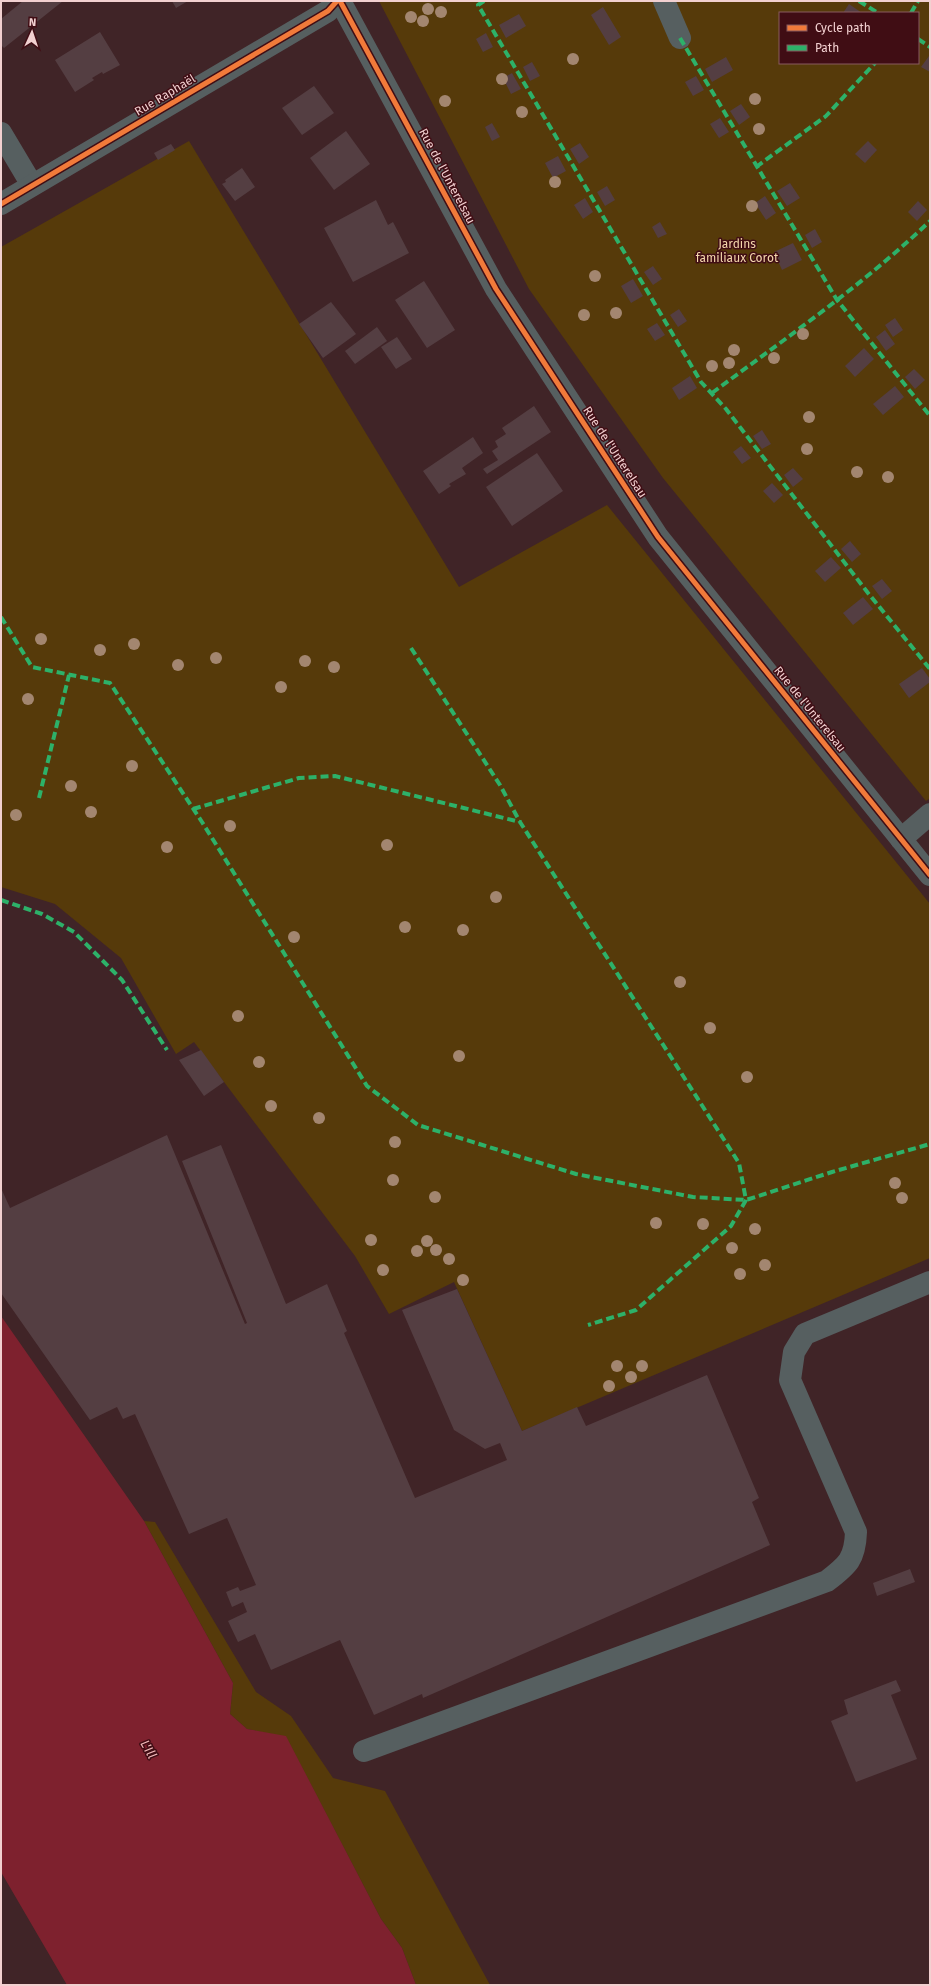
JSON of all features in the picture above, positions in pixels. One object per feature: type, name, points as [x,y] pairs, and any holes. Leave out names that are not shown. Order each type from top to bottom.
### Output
[{"type":"street","name":"Rue Raphaël","points":[[1,204],[328,11],[337,1]]},
{"type":"street","name":"Rue de l'Unterelsau","points":[[340,1],[496,289],[658,537],[930,875]]},
{"type":"street","points":[[664,1],[680,38]]},
{"type":"street","points":[[1,133],[32,185]]},
{"type":"street","points":[[901,838],[930,814]]},
{"type":"street","points":[[364,1752],[827,1581],[845,1567],[855,1550],[856,1532],[790,1380],[794,1352],[805,1334],[930,1282]]},
{"type":"green space","name":"Jardins familiaux Corot","points":[[379,1],[930,1],[930,798],[926,801],[663,478],[529,289]]},
{"type":"green space","points":[[189,141],[459,587],[607,505],[930,904],[930,1258],[522,1431],[454,1282],[389,1314],[355,1256],[194,1042],[176,1054],[121,958],[55,904],[1,887],[1,247]]},
{"type":"green space","points":[[144,1521],[155,1522],[256,1692],[291,1716],[333,1778],[385,1791],[490,1985],[416,1985],[402,1948],[381,1919],[286,1737],[247,1729],[230,1714],[233,1683]]},
{"type":"water","name":"L'Ill","points":[[1,1316],[144,1521],[233,1683],[230,1714],[247,1729],[286,1736],[381,1919],[402,1948],[416,1985],[67,1985],[1,1872]]},
{"type":"building","points":[[23,1],[63,1],[4,48],[1,45],[1,19]]},
{"type":"building","points":[[172,1],[188,1],[176,8]]},
{"type":"building","points":[[849,4],[861,12],[844,12]]},
{"type":"building","points":[[603,7],[621,37],[609,45],[591,15]]},
{"type":"building","points":[[519,14],[526,26],[506,38],[499,25]]},
{"type":"building","points":[[100,32],[120,65],[103,74],[102,72],[92,78],[94,80],[75,92],[55,60]]},
{"type":"building","points":[[486,33],[493,47],[483,52],[476,39]]},
{"type":"building","points":[[929,56],[930,57],[930,72],[921,67]]},
{"type":"building","points":[[726,57],[733,70],[712,82],[705,69]]},
{"type":"building","points":[[532,62],[540,76],[530,81],[523,67]]},
{"type":"building","points":[[512,73],[521,89],[511,94],[503,78]]},
{"type":"building","points":[[696,76],[704,90],[693,96],[685,82]]},
{"type":"building","points":[[314,86],[334,113],[302,135],[282,108]]},
{"type":"building","points":[[741,104],[750,117],[739,125],[730,111]]},
{"type":"building","points":[[720,118],[729,132],[719,138],[710,124]]},
{"type":"building","points":[[492,123],[500,137],[492,141],[485,127]]},
{"type":"building","points":[[346,131],[370,164],[334,190],[310,158]]},
{"type":"building","points":[[868,141],[877,150],[865,163],[855,154]]},
{"type":"building","points":[[580,143],[589,157],[579,164],[570,149]]},
{"type":"building","points":[[171,144],[175,150],[158,160],[154,153]]},
{"type":"building","points":[[558,156],[566,171],[553,178],[545,163]]},
{"type":"building","points":[[242,168],[255,187],[235,201],[222,184],[226,182],[225,180]]},
{"type":"building","points":[[790,183],[800,198],[787,206],[777,191]]},
{"type":"building","points":[[607,186],[615,200],[605,206],[597,192]]},
{"type":"building","points":[[765,196],[776,213],[766,220],[755,203]]},
{"type":"building","points":[[585,198],[593,212],[583,219],[574,205]]},
{"type":"building","points":[[376,200],[388,225],[393,222],[409,253],[353,282],[324,228]]},
{"type":"building","points":[[918,201],[927,210],[917,221],[908,212]]},
{"type":"building","points":[[660,222],[667,234],[658,238],[652,227]]},
{"type":"building","points":[[815,229],[822,242],[812,248],[805,235]]},
{"type":"building","points":[[793,243],[802,260],[782,270],[774,252]]},
{"type":"building","points":[[653,266],[662,279],[653,285],[644,272]]},
{"type":"building","points":[[633,279],[643,296],[631,303],[621,286]]},
{"type":"building","points":[[424,281],[455,330],[427,348],[395,300]]},
{"type":"building","points":[[331,302],[356,334],[323,358],[299,324]]},
{"type":"building","points":[[679,309],[687,321],[678,327],[670,315]]},
{"type":"building","points":[[895,318],[903,330],[893,337],[885,325]]},
{"type":"building","points":[[657,323],[665,335],[655,341],[647,329]]},
{"type":"building","points":[[377,327],[387,341],[355,364],[345,351]]},
{"type":"building","points":[[885,330],[895,344],[886,351],[876,337]]},
{"type":"building","points":[[397,337],[412,359],[396,369],[381,347]]},
{"type":"building","points":[[864,348],[874,359],[855,377],[845,366]]},
{"type":"building","points":[[914,369],[925,380],[915,389],[905,377]]},
{"type":"building","points":[[690,376],[697,388],[679,400],[672,388]]},
{"type":"building","points":[[895,386],[904,397],[883,415],[873,404]]},
{"type":"building","points":[[534,406],[551,432],[487,474],[483,469],[498,460],[492,451],[498,447],[495,441],[506,434],[502,428]]},
{"type":"building","points":[[762,430],[771,444],[762,449],[753,436]]},
{"type":"building","points":[[473,437],[483,453],[462,468],[466,474],[449,484],[451,486],[439,494],[423,471]]},
{"type":"building","points":[[741,446],[751,458],[742,464],[733,452]]},
{"type":"building","points":[[537,453],[563,491],[512,526],[486,487]]},
{"type":"building","points":[[793,468],[803,479],[793,487],[784,475]]},
{"type":"building","points":[[772,483],[783,495],[774,503],[763,491]]},
{"type":"building","points":[[850,541],[861,554],[852,562],[841,549]]},
{"type":"building","points":[[831,557],[841,568],[825,582],[815,571]]},
{"type":"building","points":[[882,579],[892,591],[882,599],[872,586]]},
{"type":"building","points":[[863,597],[873,609],[853,625],[843,613]]},
{"type":"building","points":[[922,668],[930,679],[930,682],[909,698],[899,684]]},
{"type":"building","points":[[201,1050],[224,1082],[204,1096],[179,1060]]},
{"type":"building","points":[[167,1135],[245,1324],[247,1323],[182,1161],[221,1145],[286,1304],[327,1284],[347,1331],[344,1333],[415,1498],[507,1460],[500,1443],[485,1449],[454,1430],[402,1310],[457,1289],[522,1431],[577,1407],[586,1426],[707,1375],[759,1498],[752,1502],[770,1545],[423,1698],[422,1694],[374,1715],[340,1640],[271,1670],[255,1634],[238,1642],[228,1621],[247,1612],[243,1602],[232,1607],[226,1592],[238,1587],[240,1591],[256,1585],[227,1518],[189,1534],[135,1414],[123,1419],[117,1407],[90,1420],[1,1293],[1,1188],[10,1208]]},
{"type":"building","points":[[910,1569],[915,1582],[877,1596],[873,1583]]},
{"type":"building","points":[[896,1680],[901,1691],[891,1695],[917,1759],[856,1782],[831,1721],[848,1714],[844,1700]]},
{"type":"marked path","points":[[484,1],[478,5],[701,382],[726,409],[868,593],[930,669]]},
{"type":"marked path","points":[[859,1],[876,12]]},
{"type":"marked path","points":[[912,12],[918,1]]},
{"type":"marked path","points":[[680,38],[837,300],[930,416]]},
{"type":"marked path","points":[[919,40],[930,47]]},
{"type":"marked path","points":[[756,167],[826,116],[874,64]]},
{"type":"marked path","points":[[712,393],[851,289],[904,245],[930,221]]},
{"type":"marked path","points":[[1,617],[32,667],[110,683],[202,822],[367,1086],[418,1125],[576,1174],[693,1197],[746,1200],[832,1172],[930,1144]]},
{"type":"marked path","points":[[411,648],[500,785],[520,822]]},
{"type":"marked path","points":[[39,798],[69,675]]},
{"type":"marked path","points":[[193,809],[299,778],[335,776],[520,822],[739,1163],[746,1200],[731,1226],[636,1310],[588,1325]]},
{"type":"marked path","points":[[1,900],[42,914],[74,932],[122,980],[167,1050]]},
{"type":"cycle path","points":[[1,204],[328,11],[337,1]]},
{"type":"cycle path","points":[[340,1],[496,289],[658,537],[930,875]]}]
